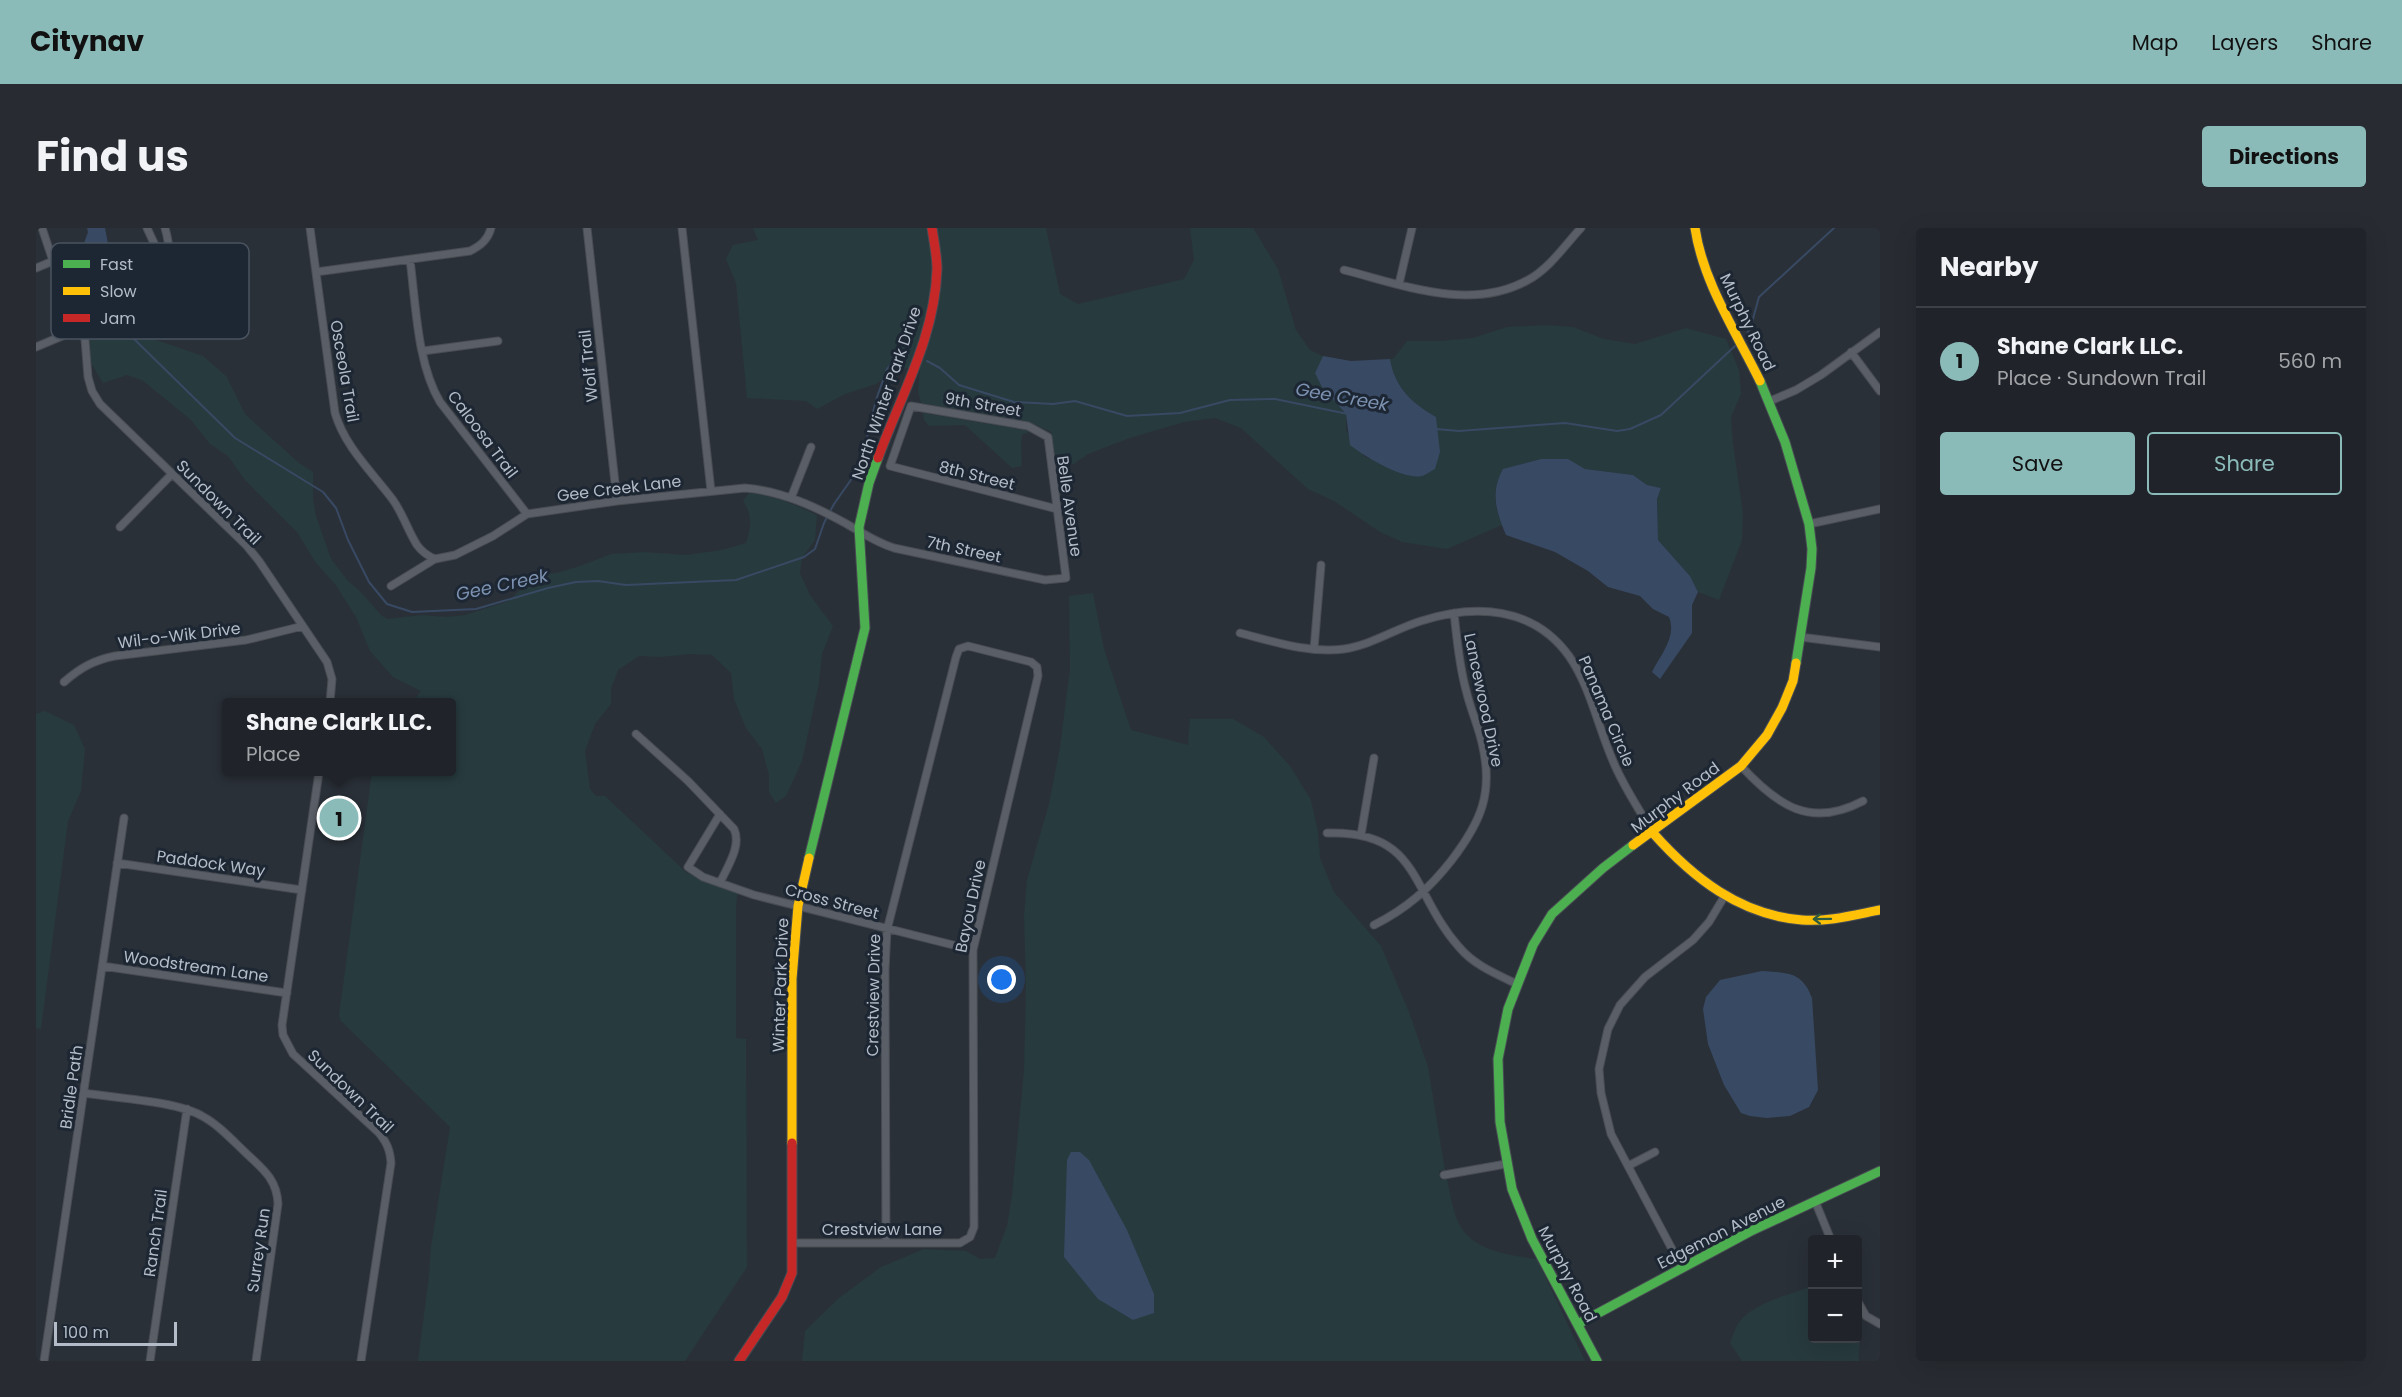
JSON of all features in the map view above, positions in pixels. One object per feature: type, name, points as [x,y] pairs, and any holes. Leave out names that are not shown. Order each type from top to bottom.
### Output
[{"type":"street","points":[[42,228],[51,255]]},
{"type":"street","points":[[147,228],[154,243]]},
{"type":"street","points":[[165,228],[168,243]]},
{"type":"street","name":"Osceola Trail","points":[[310,228],[335,412],[340,430],[394,501],[405,518],[417,545],[426,555],[435,559]]},
{"type":"street","points":[[316,272],[470,251],[480,246],[489,236],[490,228]]},
{"type":"street","name":"Wolf Trail","points":[[587,228],[617,501]]},
{"type":"street","points":[[682,228],[711,491]]},
{"type":"street","name":"North Winter Park Drive","points":[[859,532],[869,485],[926,336],[933,307],[937,269],[932,228]]},
{"type":"street","points":[[1399,284],[1412,228]]},
{"type":"street","points":[[1344,270],[1450,294],[1486,295],[1530,279],[1581,228]]},
{"type":"street","name":"Murphy Road","points":[[1597,1361],[1532,1239],[1517,1203],[1506,1164],[1500,1122],[1498,1059],[1502,1034],[1516,984],[1533,945],[1552,914],[1603,868],[1741,766],[1767,735],[1782,708],[1792,681],[1811,568],[1812,549],[1809,524],[1770,401],[1709,278],[1698,248],[1695,228]]},
{"type":"street","name":"Caloosa Trail","points":[[410,260],[427,374],[440,402],[528,514]]},
{"type":"street","points":[[36,268],[51,262]]},
{"type":"street","points":[[1770,401],[1813,380],[1880,332]]},
{"type":"street","points":[[36,347],[55,339]]},
{"type":"street","name":"Sundown Trail","points":[[85,339],[88,377],[92,391],[100,404],[246,545],[303,626],[330,670],[331,698]]},
{"type":"street","points":[[423,351],[498,341]]},
{"type":"street","points":[[1851,352],[1880,391]]},
{"type":"street","name":"9th Street","points":[[890,466],[911,406],[1028,426],[1048,437]]},
{"type":"street","name":"Belle Avenue","points":[[1048,437],[1066,578]]},
{"type":"street","points":[[791,498],[811,447]]},
{"type":"street","name":"8th Street","points":[[890,466],[1057,509]]},
{"type":"street","points":[[120,527],[172,474]]},
{"type":"street","name":"Gee Creek Lane","points":[[391,586],[435,559],[455,555],[493,536],[528,514],[617,501],[745,488],[765,490],[791,498],[859,532]]},
{"type":"street","points":[[1809,524],[1880,509]]},
{"type":"street","name":"7th Street","points":[[859,532],[873,541],[894,548],[1045,580],[1066,578]]},
{"type":"street","name":"Winter Park Drive","points":[[739,1361],[789,1283],[793,1243],[792,979],[798,906],[865,628],[866,597],[859,532]]},
{"type":"street","points":[[1314,649],[1321,565]]},
{"type":"street","name":"Panama Circle","points":[[1240,633],[1314,649],[1343,649],[1372,641],[1421,621],[1454,613],[1512,614],[1525,618],[1558,642],[1578,670],[1614,763],[1653,833]]},
{"type":"street","name":"Lancewood Drive","points":[[1374,925],[1398,913],[1423,894],[1464,845],[1478,821],[1485,802],[1487,787],[1482,740],[1465,688],[1454,613]]},
{"type":"street","name":"Wil-o-Wik Drive","points":[[64,682],[79,669],[97,660],[246,640],[303,626]]},
{"type":"street","points":[[1800,638],[1880,647]]},
{"type":"street","name":"Bayou Drive","points":[[959,649],[968,646],[1031,662],[1037,667],[1038,676],[973,950],[974,1227],[970,1237]]},
{"type":"street","name":"Crestview Drive","points":[[886,1242],[885,969],[887,930],[959,649]]},
{"type":"street","points":[[636,734],[688,781],[720,814],[736,835],[736,845],[720,883]]},
{"type":"street","points":[[1360,835],[1374,758]]},
{"type":"street","points":[[1741,766],[1764,791],[1790,807],[1810,812],[1829,813],[1845,810],[1863,801]]},
{"type":"street","name":"Sundown Trail","points":[[318,776],[282,1025],[287,1046],[293,1054],[379,1133],[390,1151],[391,1162],[361,1361]]},
{"type":"street","name":"Cross Street","points":[[720,814],[688,867],[704,877],[798,906],[973,950]]},
{"type":"street","name":"Bridle Path","points":[[44,1361],[123,818]]},
{"type":"street","points":[[1327,833],[1360,835],[1396,850],[1411,867],[1423,894],[1460,948],[1483,968],[1516,984]]},
{"type":"street","points":[[1653,833],[1671,855],[1724,897],[1764,913],[1790,919],[1829,920],[1880,910]]},
{"type":"street","name":"Paddock Way","points":[[117,863],[302,890]]},
{"type":"street","points":[[1682,1268],[1611,1134],[1601,1093],[1599,1069],[1608,1029],[1620,1005],[1634,988],[1665,959],[1693,940],[1709,922],[1724,897]]},
{"type":"street","name":"Woodstream Lane","points":[[102,966],[286,993]]},
{"type":"street","name":"Surrey Run","points":[[84,1093],[187,1109],[217,1126],[267,1172],[278,1191],[278,1204],[255,1361]]},
{"type":"street","name":"Ranch Trail","points":[[150,1361],[187,1109]]},
{"type":"street","points":[[1628,1166],[1655,1152]]},
{"type":"street","points":[[1444,1175],[1506,1164]]},
{"type":"street","name":"Edgemon Avenue","points":[[1578,1324],[1751,1231],[1880,1171]]},
{"type":"street","points":[[1815,1201],[1830,1235]]},
{"type":"street","name":"Crestview Lane","points":[[793,1243],[960,1243],[970,1237]]},
{"type":"street","points":[[1862,1310],[1866,1316],[1880,1324]]},
{"type":"green space","points":[[753,228],[928,228],[932,266],[930,296],[909,368],[898,369],[876,384],[845,394],[817,409],[806,401],[747,398],[736,283],[726,259],[733,245],[758,240]]},
{"type":"green space","points":[[936,228],[1046,228],[1060,294],[1078,304],[1184,279],[1194,260],[1190,228],[1253,228],[1278,269],[1296,330],[1310,350],[1323,356],[1315,373],[1346,414],[1346,430],[1364,456],[1406,475],[1436,417],[1406,394],[1392,369],[1390,359],[1393,359],[1407,341],[1473,338],[1507,327],[1547,325],[1573,327],[1604,339],[1635,344],[1686,328],[1726,339],[1739,370],[1741,394],[1731,417],[1743,514],[1742,540],[1719,600],[1698,592],[1690,576],[1658,540],[1657,499],[1661,488],[1647,485],[1633,475],[1585,469],[1576,464],[1541,459],[1503,470],[1499,477],[1495,497],[1502,525],[1447,549],[1402,542],[1380,532],[1334,501],[1308,489],[1241,428],[1215,418],[1184,422],[1130,438],[1088,454],[1074,464],[1057,466],[1051,432],[1030,422],[921,403],[918,391],[920,368],[930,337]]},
{"type":"green space","points":[[90,339],[154,339],[203,356],[226,376],[245,414],[299,463],[313,472],[313,499],[316,516],[331,559],[348,581],[387,619],[422,615],[447,617],[465,615],[509,601],[535,575],[557,573],[611,554],[645,552],[686,555],[722,550],[746,543],[750,521],[743,501],[749,493],[776,498],[817,515],[815,540],[802,558],[800,573],[810,595],[833,626],[822,654],[819,683],[802,761],[786,796],[776,803],[769,792],[769,775],[762,749],[746,728],[734,699],[731,673],[712,655],[639,656],[618,670],[611,689],[611,704],[595,724],[585,751],[590,789],[596,796],[605,796],[687,873],[738,885],[736,1038],[746,1039],[747,1267],[685,1361],[418,1361],[431,1247],[450,1127],[341,1021],[339,1015],[371,776],[456,776],[456,698],[416,698],[421,691],[393,677],[370,651],[356,617],[335,584],[316,563],[297,532],[245,480],[228,456],[210,444],[191,420],[142,380],[127,375],[103,383],[91,363]]},
{"type":"green space","points":[[923,413],[1026,430],[1029,432],[1022,435],[1022,466],[1012,468],[965,425],[929,426],[924,420]]},
{"type":"green space","points":[[1093,593],[1104,649],[1131,730],[1188,745],[1190,719],[1233,719],[1264,737],[1290,766],[1311,800],[1318,832],[1320,858],[1334,892],[1381,946],[1409,1012],[1428,1067],[1445,1170],[1439,1171],[1441,1180],[1447,1179],[1459,1224],[1474,1241],[1483,1246],[1504,1254],[1537,1259],[1585,1361],[802,1361],[805,1331],[839,1298],[881,1267],[924,1249],[966,1251],[980,1259],[995,1258],[1007,1226],[1012,1195],[1024,1071],[1026,986],[1024,915],[1027,880],[1049,804],[1060,747],[1070,669],[1069,596]]},
{"type":"green space","points":[[45,711],[74,725],[85,749],[81,791],[68,821],[41,1029],[36,1028],[36,714]]},
{"type":"green space","points":[[1808,1287],[1808,1343],[1860,1343],[1859,1361],[1742,1361],[1730,1343],[1740,1321],[1754,1309]]},
{"type":"water","points":[[87,228],[105,228],[108,243],[84,243]]},
{"type":"water","points":[[1323,356],[1351,361],[1390,359],[1396,378],[1406,394],[1436,417],[1440,452],[1435,469],[1422,476],[1405,474],[1374,461],[1350,445],[1346,414],[1322,387],[1315,373]]},
{"type":"water","points":[[1541,459],[1568,459],[1585,469],[1633,475],[1647,485],[1661,488],[1657,499],[1658,540],[1690,576],[1698,592],[1692,605],[1692,633],[1660,679],[1652,672],[1670,638],[1669,617],[1653,609],[1640,596],[1608,587],[1588,571],[1555,552],[1506,535],[1496,502],[1499,477],[1503,469]]},
{"type":"water","points":[[1762,971],[1787,973],[1799,978],[1812,998],[1818,1090],[1809,1107],[1790,1116],[1767,1118],[1741,1113],[1724,1085],[1708,1044],[1703,1009],[1706,997],[1720,980]]},
{"type":"water","points":[[1071,1152],[1080,1152],[1089,1160],[1127,1230],[1154,1294],[1154,1313],[1133,1320],[1098,1299],[1064,1257],[1067,1160]]},
{"type":"waterway","name":"Gee Creek","points":[[1746,336],[1759,297],[1834,228]]},
{"type":"waterway","name":"Gee Creek","points":[[134,339],[235,438],[323,492],[336,508],[348,540],[369,582],[387,604],[412,612],[476,609],[576,582],[598,581],[626,585],[736,580],[804,557],[815,549],[824,523],[834,504],[860,467],[876,400],[887,369],[895,359],[908,355]]},
{"type":"waterway","name":"Gee Creek","points":[[1436,429],[1459,431],[1565,423],[1617,431],[1630,429],[1661,415],[1735,346]]},
{"type":"waterway","name":"Gee Creek","points":[[927,361],[940,368],[959,385],[1014,402],[1053,404],[1075,401],[1127,416],[1180,413],[1230,400],[1275,399],[1348,414]]},
{"type":"traffic: fast","points":[[1760,381],[1785,442],[1809,524],[1812,549],[1811,568],[1796,663]]},
{"type":"traffic: fast","points":[[809,858],[865,628],[859,527],[869,483],[878,458]]},
{"type":"traffic: fast","points":[[1597,1361],[1532,1239],[1512,1189],[1500,1122],[1498,1059],[1508,1009],[1533,945],[1552,914],[1603,868],[1633,845]]},
{"type":"traffic: fast","points":[[1578,1324],[1751,1231],[1880,1171]]},
{"type":"traffic: slow","points":[[1695,228],[1705,268],[1713,287],[1760,381]]},
{"type":"traffic: slow","points":[[1633,845],[1741,766],[1767,735],[1782,708],[1793,681],[1796,663]]},
{"type":"traffic: slow","points":[[1653,833],[1701,879],[1719,892],[1758,911],[1779,917],[1822,920],[1880,910]]},
{"type":"traffic: slow","points":[[792,1143],[792,979],[798,906],[809,858]]},
{"type":"traffic: jam","points":[[878,458],[924,342],[930,318],[937,269],[932,228]]},
{"type":"traffic: jam","points":[[739,1361],[782,1297],[792,1273],[792,1143]]},
{"type":"place","name":"Shane Clark LLC.","points":[[339,818]]}]
